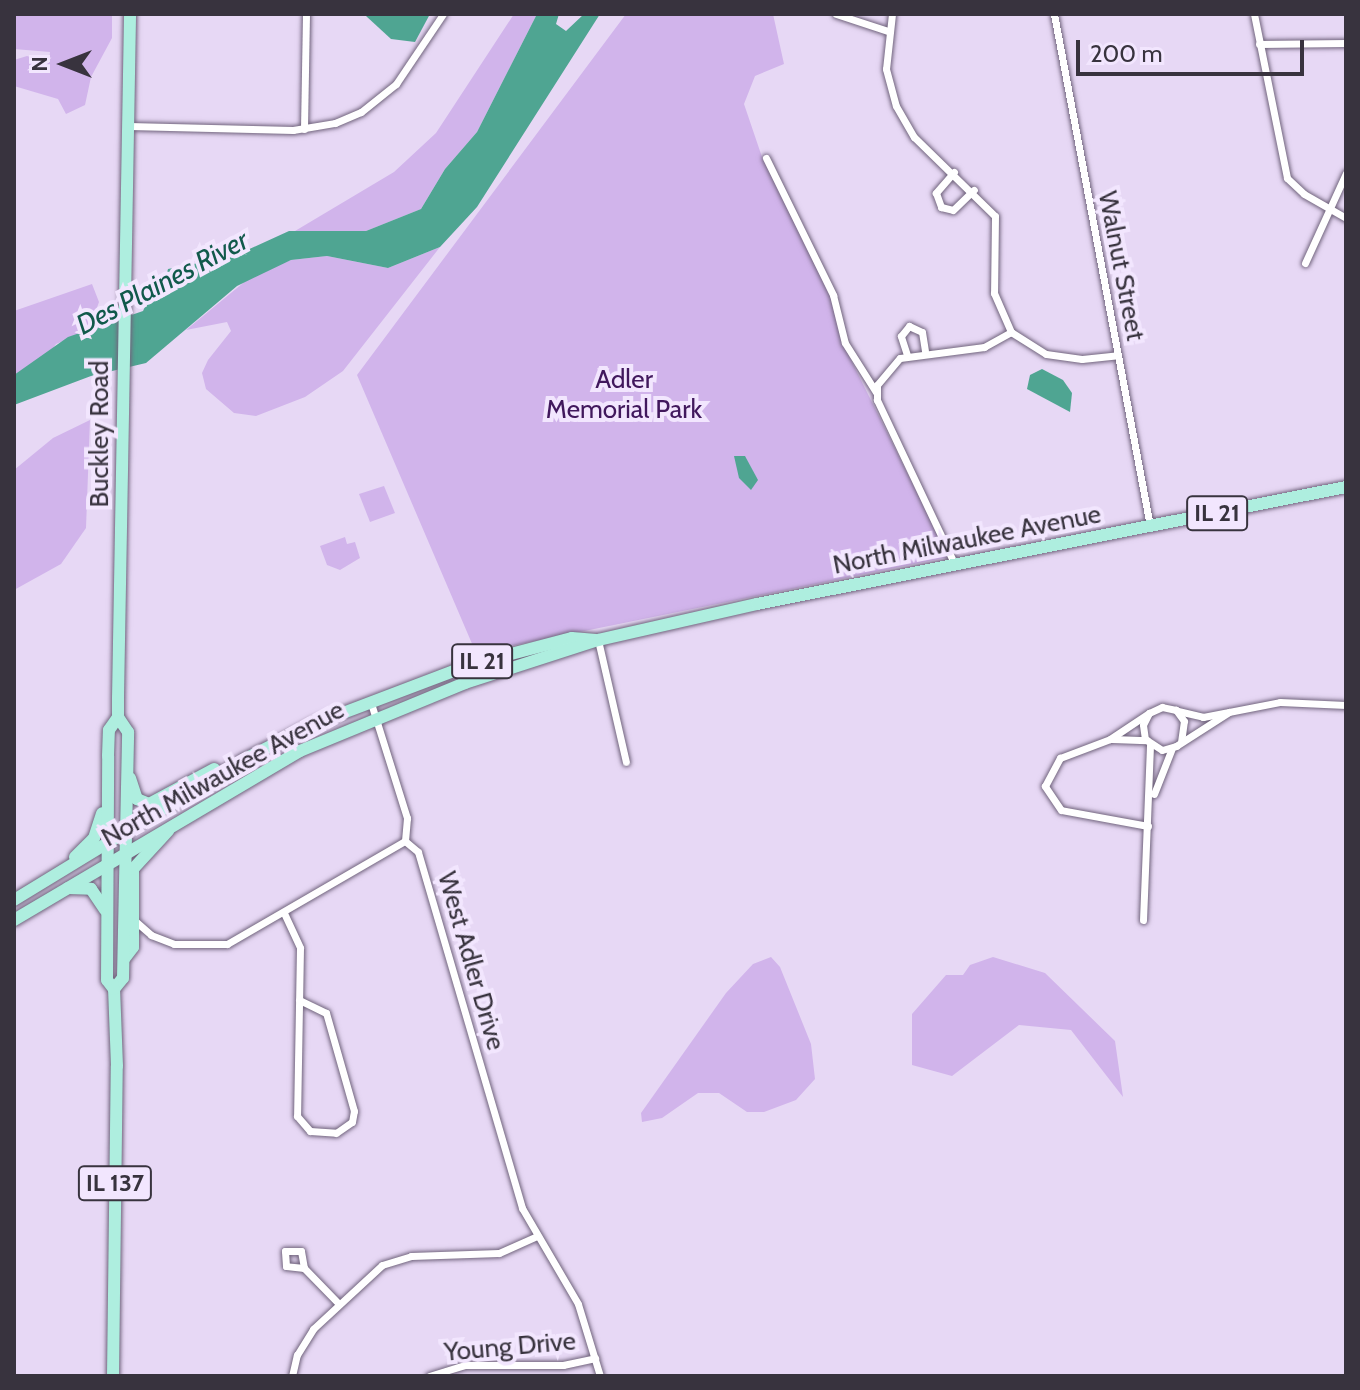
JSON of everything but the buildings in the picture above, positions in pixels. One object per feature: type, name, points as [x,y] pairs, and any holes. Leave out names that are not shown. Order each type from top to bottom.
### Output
[{"type":"main road","name":"Buckley Road","points":[[125,852],[128,732],[118,717],[130,14]]},
{"type":"main road","name":"North Milwaukee Avenue","points":[[14,920],[169,825],[300,751],[376,717],[598,640],[1346,487]]},
{"type":"main road","name":"North Milwaukee Avenue","points":[[14,900],[243,760],[370,700],[497,656],[572,638],[598,640]]},
{"type":"main road","name":"IL 137","points":[[113,1376],[114,989],[107,980],[108,756],[109,730],[118,717]]},
{"type":"main road","points":[[63,870],[100,828],[102,765],[108,756]]},
{"type":"main road","points":[[127,762],[135,795],[149,804],[224,764],[243,760]]},
{"type":"main road","points":[[124,959],[133,944],[133,869],[169,825]]},
{"type":"main road","name":"IL 137","points":[[114,989],[123,978],[125,852]]},
{"type":"main road","points":[[64,888],[91,889],[108,915]]},
{"type":"street","points":[[304,129],[306,14]]},
{"type":"street","points":[[129,126],[304,129],[348,118],[383,96],[410,69],[443,14]]},
{"type":"street","points":[[836,14],[888,31]]},
{"type":"street","points":[[892,14],[886,69],[896,106],[914,137],[974,190],[998,223],[994,288],[1011,332],[1046,354],[1082,359],[1118,355]]},
{"type":"street","name":"Walnut Street","points":[[1054,14],[1150,526]]},
{"type":"street","points":[[1254,14],[1287,178],[1346,218]]},
{"type":"street","points":[[1259,44],[1346,43]]},
{"type":"street","points":[[766,158],[833,295],[845,343],[876,392],[955,565]]},
{"type":"street","points":[[954,172],[936,193],[941,207],[953,210],[974,190]]},
{"type":"street","points":[[1305,263],[1346,173]]},
{"type":"street","points":[[907,355],[901,336],[909,326],[922,332],[925,351]]},
{"type":"street","points":[[876,392],[885,372],[907,355],[984,347],[1011,332]]},
{"type":"street","points":[[598,640],[626,762]]},
{"type":"street","name":"West Adler Drive","points":[[370,700],[407,818],[405,841],[418,852],[522,1208],[578,1304],[600,1376]]},
{"type":"street","points":[[1148,826],[1061,810],[1048,795],[1047,775],[1060,758],[1110,739],[1162,707],[1203,717],[1280,702],[1346,705]]},
{"type":"street","points":[[1176,710],[1185,728],[1181,742]]},
{"type":"street","points":[[1150,811],[1172,748],[1229,712]]},
{"type":"street","points":[[1143,920],[1150,811],[1148,742],[1143,725],[1149,713]]},
{"type":"street","points":[[1110,739],[1148,742],[1172,748]]},
{"type":"street","points":[[133,918],[151,935],[174,944],[227,944],[405,841]]},
{"type":"street","points":[[284,913],[300,948],[299,1000],[297,1116],[310,1131],[336,1133],[352,1122],[354,1111],[326,1013],[299,1000]]},
{"type":"street","points":[[133,944],[151,935]]},
{"type":"street","points":[[292,1376],[306,1338],[373,1271],[396,1259],[490,1254],[537,1236]]},
{"type":"street","points":[[304,1268],[338,1303]]},
{"type":"street","name":"Young Drive","points":[[429,1376],[465,1365],[563,1365],[595,1358]]},
{"type":"green space","points":[[14,14],[112,14],[112,38],[91,77],[85,105],[66,114],[58,99],[14,86],[14,60],[27,56],[49,63],[50,52],[14,49]]},
{"type":"green space","points":[[514,14],[537,14],[477,132],[445,169],[421,209],[366,231],[295,231],[394,172],[436,133]]},
{"type":"green space","name":"Adler Memorial Park","points":[[626,14],[773,14],[784,64],[755,76],[744,104],[763,160],[831,295],[843,344],[949,557],[476,653],[357,375]]},
{"type":"green space","points":[[440,247],[343,371],[305,397],[256,416],[234,413],[206,389],[202,373],[208,360],[231,331],[227,322],[186,330],[254,274],[291,260],[327,256],[388,268]]},
{"type":"green space","points":[[92,284],[99,302],[89,330],[56,344],[48,355],[14,375],[14,311]]},
{"type":"green space","points":[[90,420],[86,528],[61,564],[14,590],[14,470],[53,438]]},
{"type":"green space","points":[[384,486],[395,513],[370,522],[359,494]]},
{"type":"green space","points":[[345,537],[347,544],[355,542],[360,558],[340,570],[327,565],[320,546]]},
{"type":"green space","points":[[771,957],[780,967],[811,1044],[815,1079],[796,1100],[764,1112],[747,1112],[719,1093],[698,1093],[662,1118],[642,1122],[641,1113],[726,993],[753,964]]},
{"type":"green space","points":[[993,957],[1045,973],[1115,1041],[1123,1097],[1071,1030],[1019,1025],[952,1076],[912,1065],[912,1014],[946,975],[963,975],[970,965]]},
{"type":"shaded area","points":[[430,14],[415,42],[391,39],[366,16]]},
{"type":"shaded area","points":[[537,14],[559,14],[556,24],[566,31],[584,14],[600,14],[477,207],[440,247],[388,268],[327,256],[291,260],[237,286],[146,363],[91,376],[14,405],[14,375],[68,337],[143,311],[149,298],[161,295],[168,269],[234,256],[289,231],[366,231],[421,209],[445,169],[477,132]]},
{"type":"shaded area","points":[[1042,369],[1063,380],[1072,393],[1070,412],[1027,389],[1030,375]]},
{"type":"shaded area","points":[[734,456],[745,456],[758,480],[751,490],[739,478]]},
{"type":"water label","name":"Des Plaines River","points":[[162,282]]}]
